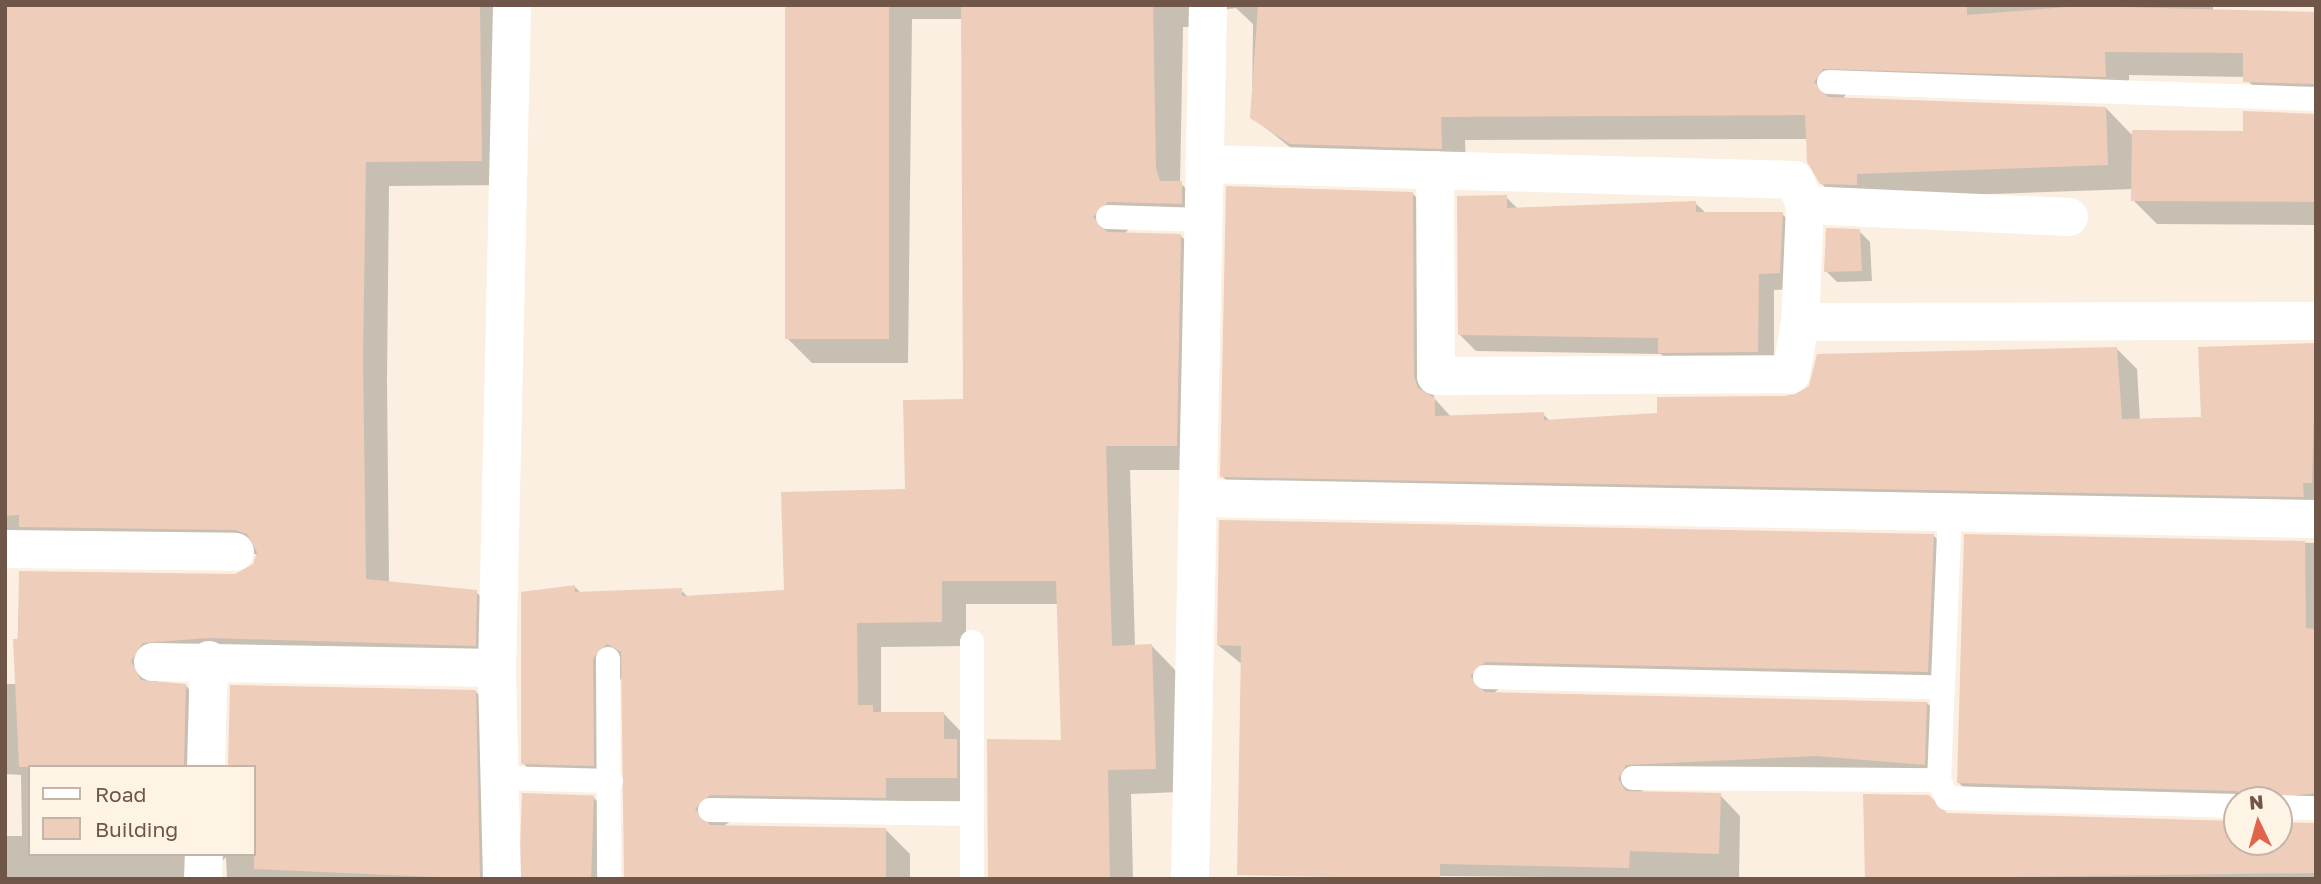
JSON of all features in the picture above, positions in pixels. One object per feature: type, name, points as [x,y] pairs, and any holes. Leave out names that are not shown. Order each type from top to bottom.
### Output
[{"type":"street","points":[[502,879],[497,668],[512,5]]},
{"type":"street","points":[[1190,879],[1208,5]]},
{"type":"street","points":[[1204,164],[1435,170],[1795,180],[1805,205],[1800,322],[1791,374],[1436,376],[1435,170]]},
{"type":"street","points":[[1805,205],[2068,216]]},
{"type":"street","points":[[1800,322],[2316,321]]},
{"type":"street","points":[[1198,498],[1950,508],[2316,519]]},
{"type":"street","points":[[5,550],[235,552]]},
{"type":"street","points":[[153,662],[209,660],[497,668]]},
{"type":"street","points":[[206,765],[209,660]]},
{"type":"street","points":[[203,879],[204,856]]},
{"type":"lane","points":[[1829,82],[2316,99]]},
{"type":"lane","points":[[1108,218],[1203,220]]},
{"type":"lane","points":[[1950,508],[1939,780],[1947,798],[2223,806]]},
{"type":"lane","points":[[972,642],[972,879]]},
{"type":"lane","points":[[608,659],[611,781],[609,879]]},
{"type":"lane","points":[[1485,677],[1943,687]]},
{"type":"lane","points":[[499,778],[611,781]]},
{"type":"lane","points":[[1633,778],[1939,780]]},
{"type":"lane","points":[[2293,807],[2316,808]]},
{"type":"lane","points":[[710,810],[972,814]]},
{"type":"building","points":[[5,5],[480,5],[482,161],[366,162],[363,356],[366,579],[477,590],[476,646],[209,638],[143,643],[131,661],[141,680],[186,684],[184,765],[19,767],[13,639],[18,639],[19,571],[235,574],[253,564],[257,552],[247,534],[235,530],[19,527],[19,515],[5,516]]},
{"type":"building","points":[[785,5],[889,5],[889,339],[785,339]]},
{"type":"building","points":[[961,5],[1153,5],[1156,168],[1160,181],[1182,181],[1182,204],[1108,202],[1093,217],[1107,232],[1181,234],[1177,446],[1106,446],[1112,646],[1152,644],[1156,769],[1108,770],[1110,879],[988,879],[987,739],[1061,740],[1056,581],[942,581],[942,622],[857,623],[858,705],[873,705],[873,712],[944,712],[944,739],[957,739],[957,778],[886,778],[886,798],[710,795],[695,809],[710,825],[886,828],[886,879],[624,879],[621,652],[607,644],[593,658],[594,766],[521,764],[521,592],[575,585],[575,592],[682,588],[682,596],[784,590],[781,492],[905,489],[903,400],[963,399]]},
{"type":"building","points":[[1258,5],[1967,5],[1967,15],[2081,6],[2316,12],[2316,84],[2243,82],[2243,53],[2105,52],[2106,77],[1823,69],[1814,82],[1828,97],[2106,107],[2108,165],[1857,174],[1857,185],[1820,184],[1807,162],[1805,115],[1441,117],[1442,149],[1290,144],[1250,118]]},
{"type":"building","points":[[2243,111],[2316,114],[2316,202],[2131,201],[2132,130],[2243,131]]},
{"type":"building","points":[[1226,186],[1413,192],[1414,376],[1418,388],[1435,398],[1435,416],[1544,412],[1544,420],[1657,413],[1657,397],[1792,396],[1809,386],[1817,354],[2117,347],[2122,419],[2201,417],[2198,347],[2316,343],[2312,483],[2303,483],[2304,497],[1220,477]]},
{"type":"building","points":[[1507,195],[1507,208],[1696,201],[1696,212],[1783,212],[1780,273],[1759,274],[1758,352],[1658,353],[1658,338],[1458,335],[1457,196]]},
{"type":"building","points":[[1826,228],[1860,229],[1862,271],[1824,272]]},
{"type":"building","points":[[1219,520],[1934,534],[1928,672],[1485,662],[1470,676],[1485,692],[1927,702],[1925,765],[1816,756],[1626,765],[1618,779],[1626,791],[1721,793],[1719,854],[1630,851],[1629,868],[1440,864],[1440,879],[1237,875],[1241,646],[1217,645]]},
{"type":"building","points":[[1964,534],[2305,541],[2306,628],[2315,629],[2316,793],[2293,795],[2293,786],[2223,786],[2223,791],[1957,783]]},
{"type":"building","points":[[230,685],[476,690],[480,879],[254,869],[256,765],[228,765]]},
{"type":"building","points":[[522,793],[594,796],[591,879],[519,879]]},
{"type":"building","points":[[1863,794],[1929,795],[1947,813],[2223,821],[2223,856],[2293,856],[2293,822],[2316,823],[2316,873],[1865,879]]}]
